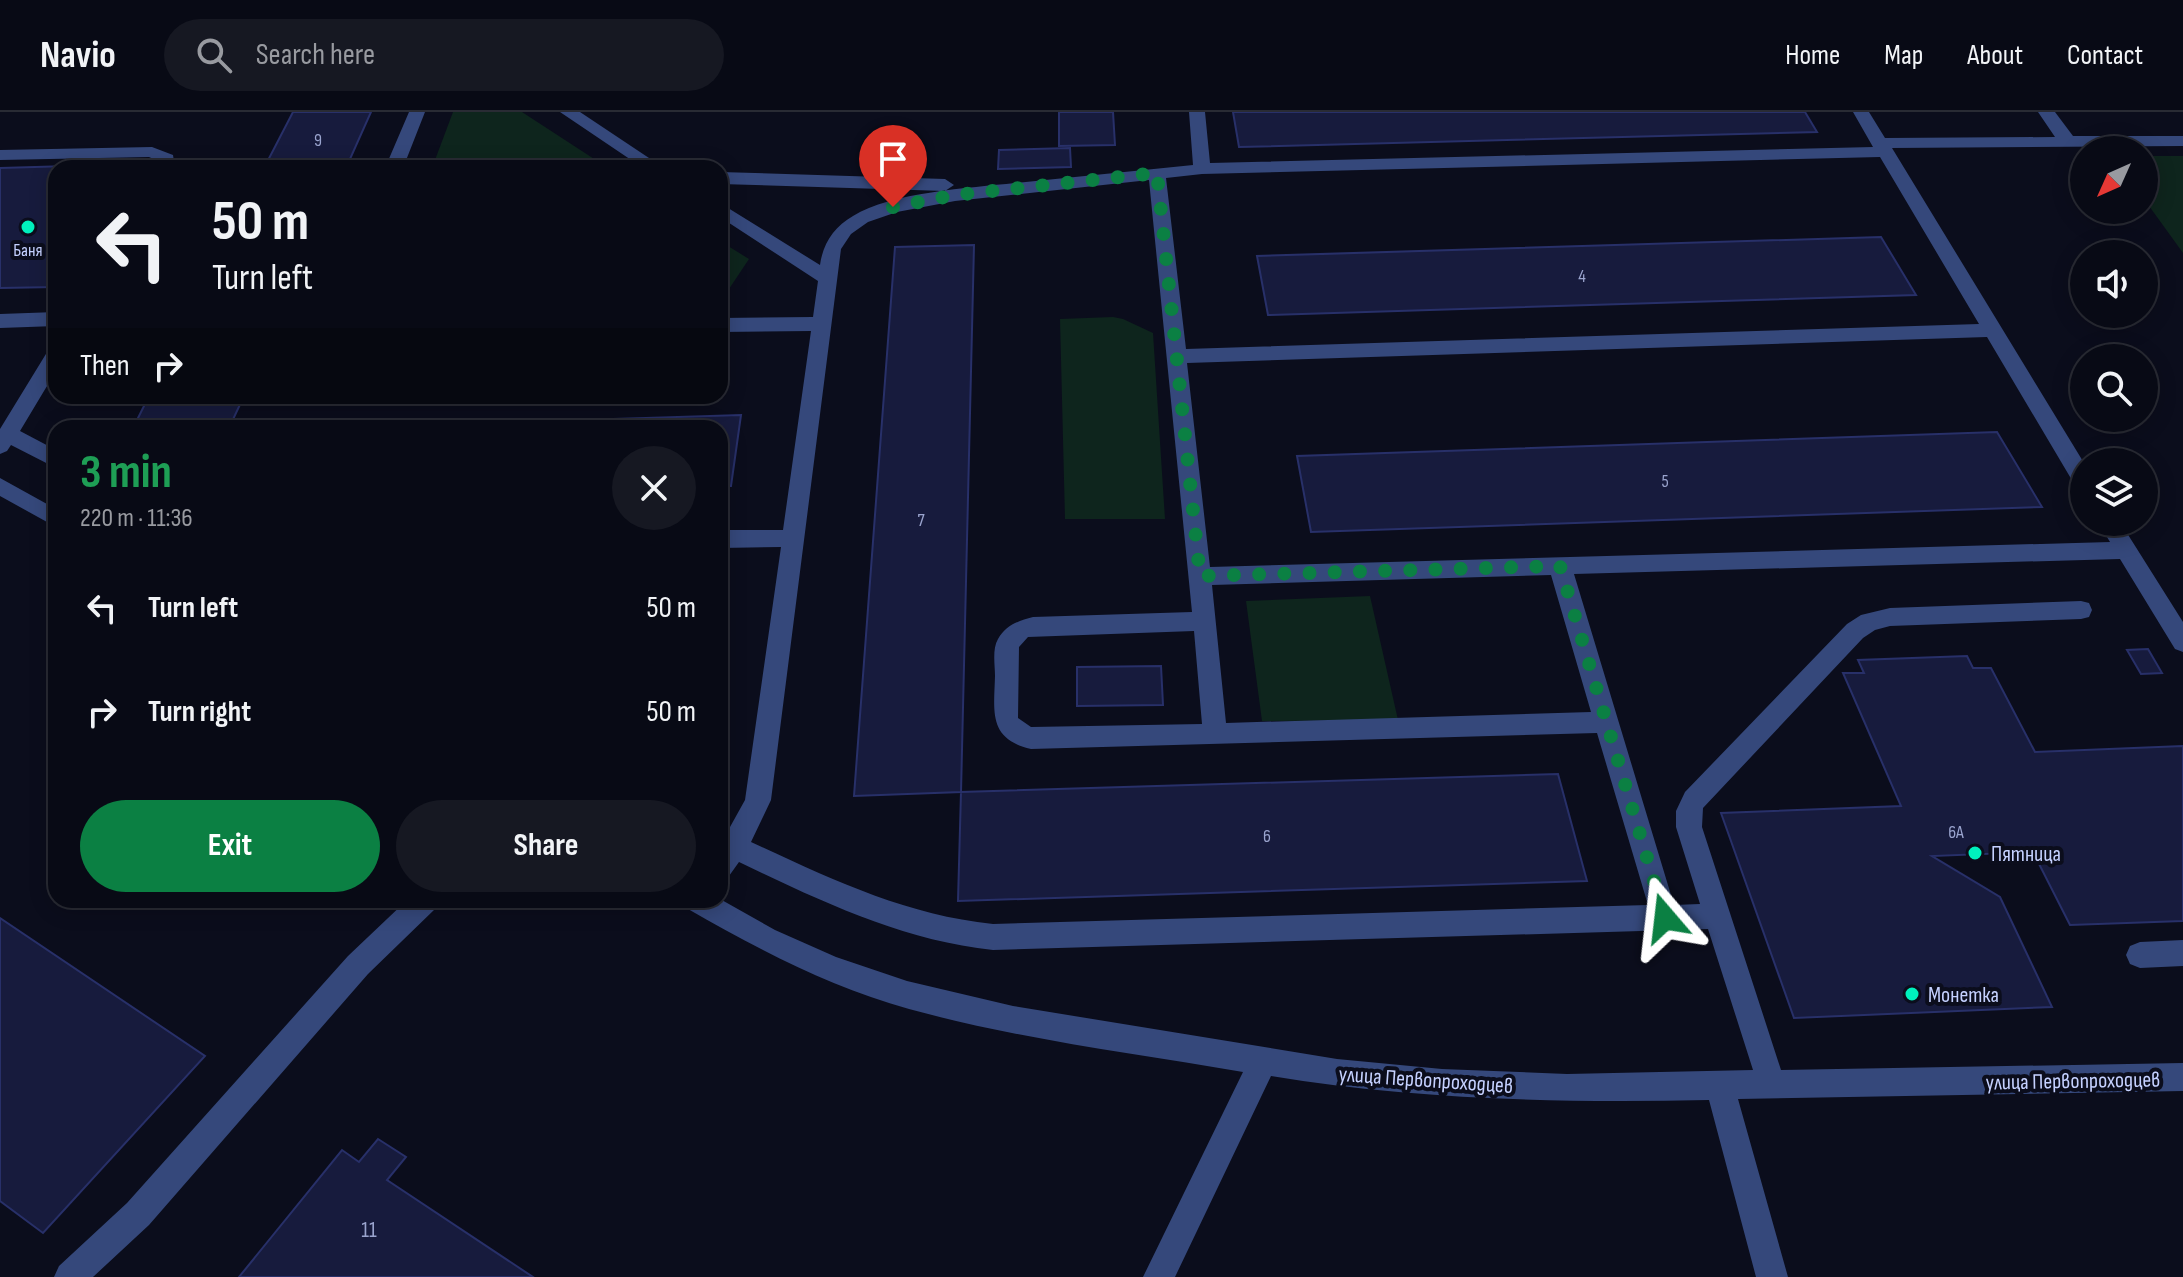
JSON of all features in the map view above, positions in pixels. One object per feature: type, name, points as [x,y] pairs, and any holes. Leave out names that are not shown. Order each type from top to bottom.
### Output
[{"type":"street","points":[[397,160],[417,112]]},
{"type":"street","points":[[568,112],[643,160]]},
{"type":"street","points":[[1197,112],[1202,169]]},
{"type":"street","points":[[1861,112],[2070,458]]},
{"type":"street","points":[[2046,112],[2068,142]]},
{"type":"street","points":[[728,855],[758,800],[832,248],[845,230],[862,218],[920,201],[1202,169],[1882,147],[2183,141]]},
{"type":"street","points":[[0,155],[152,152],[167,160]]},
{"type":"street","points":[[1157,173],[1215,734]]},
{"type":"street","points":[[728,178],[901,185],[1060,184]]},
{"type":"street","points":[[728,214],[826,277]]},
{"type":"street","points":[[0,321],[48,319]]},
{"type":"street","points":[[728,325],[820,324]]},
{"type":"street","points":[[1175,356],[1993,330]]},
{"type":"street","points":[[48,367],[4,440],[48,457]]},
{"type":"street","points":[[0,486],[48,514]]},
{"type":"street","points":[[2118,536],[2183,642]]},
{"type":"street","points":[[728,539],[795,538]]},
{"type":"street","points":[[1200,576],[2126,550]]},
{"type":"street","points":[[1560,566],[1665,918]]},
{"type":"street","points":[[1772,1086],[1689,827],[1689,811],[1694,800],[1855,631],[1869,622],[1890,617],[2081,610]]},
{"type":"street","points":[[1204,621],[1033,626],[1020,630],[1007,644],[1006,719],[1010,728],[1020,736],[1031,738],[1606,722]]},
{"type":"street","points":[[728,857],[923,928],[959,935],[993,937],[1718,916]]},
{"type":"street","points":[[70,1277],[138,1214],[358,965],[418,908]]},
{"type":"street","name":"улица Первопроходцев","points":[[711,908],[765,939],[832,969],[907,995],[1013,1020],[1263,1062],[1442,1083],[1567,1088],[1720,1087],[2183,1077]]},
{"type":"street","points":[[2140,955],[2183,953]]},
{"type":"street","points":[[1159,1277],[1263,1062]]},
{"type":"street","points":[[1720,1087],[1772,1277]]},
{"type":"green space","points":[[453,112],[522,112],[596,160],[435,160]]},
{"type":"green space","points":[[2158,156],[2183,156],[2183,253],[2158,218]]},
{"type":"green space","points":[[728,246],[749,259],[728,290]]},
{"type":"green space","points":[[1113,317],[1153,333],[1165,519],[1065,519],[1060,319]]},
{"type":"green space","points":[[1370,596],[1398,720],[1262,721],[1246,601]]},
{"type":"building","points":[[293,112],[371,112],[350,160],[268,160]]},
{"type":"building","points":[[1059,112],[1113,112],[1115,145],[1059,146]]},
{"type":"building","points":[[1233,112],[1805,112],[1817,132],[1239,147]]},
{"type":"building","points":[[1070,148],[1071,167],[998,169],[999,150]]},
{"type":"building","name":"Баня","points":[[48,167],[48,287],[0,288],[0,168]]},
{"type":"building","points":[[1881,237],[1916,295],[1268,315],[1257,256]]},
{"type":"building","points":[[974,245],[961,792],[854,796],[895,247]]},
{"type":"building","points":[[145,404],[240,404],[233,420],[137,420]]},
{"type":"building","points":[[741,415],[731,486],[728,486],[728,420],[579,420]]},
{"type":"building","points":[[1997,432],[2042,507],[1311,532],[1297,456]]},
{"type":"building","points":[[2148,649],[2162,673],[2141,674],[2127,650]]},
{"type":"building","points":[[1967,656],[1973,668],[1991,668],[2035,752],[2183,746],[2183,921],[2070,925],[2033,852],[1932,856],[2000,897],[2052,1007],[1794,1018],[1721,813],[1901,806],[1843,673],[1864,673],[1858,660]]},
{"type":"building","points":[[1161,666],[1163,705],[1077,706],[1077,667]]},
{"type":"building","points":[[1558,774],[1587,881],[958,901],[961,792]]},
{"type":"building","points":[[0,918],[205,1056],[43,1233],[0,1201]]},
{"type":"building","points":[[378,1139],[406,1157],[387,1180],[533,1277],[239,1277],[342,1150],[359,1162]]},
{"type":"place","name":"Баня","points":[[28,227]]},
{"type":"place","name":"Пятница","points":[[1975,853]]},
{"type":"place","name":"Монетка","points":[[1912,994]]},
{"type":"route","points":[[893,207],[955,195],[1157,173],[1200,576],[1560,566],[1665,918]]}]
